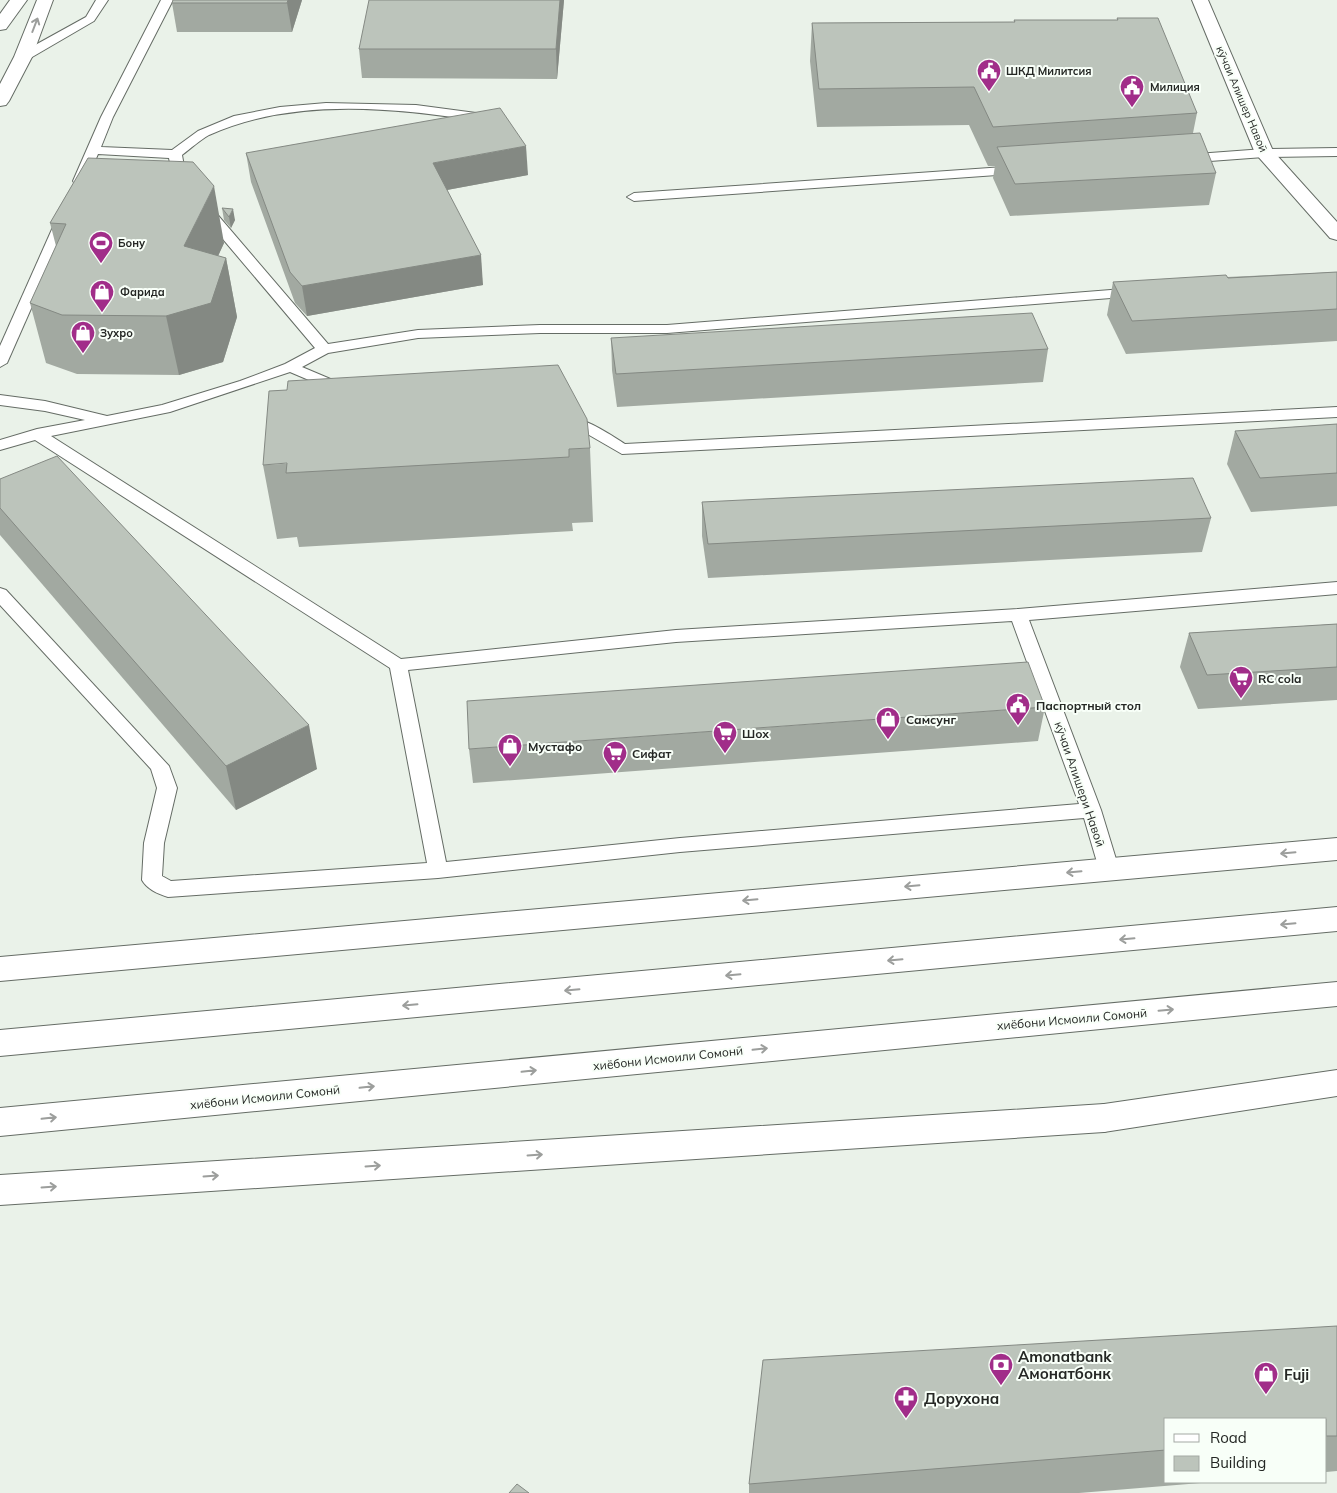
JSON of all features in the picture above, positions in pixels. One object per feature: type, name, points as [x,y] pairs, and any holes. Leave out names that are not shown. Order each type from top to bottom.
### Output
[{"type":"main road","points":[[0,26],[19,0]]},
{"type":"main road","points":[[0,101],[23,57],[45,0]]},
{"type":"main road","name":"кӯчаи Алишер Навоӣ","points":[[1200,0],[1264,153],[1337,234]]},
{"type":"main road","points":[[4,967],[1337,849]]},
{"type":"main road","points":[[0,1043],[1337,919]]},
{"type":"main road","name":"хиёбони Исмоили Сомонӣ","points":[[0,1122],[1337,994]]},
{"type":"main road","points":[[1104,1118],[1337,1082]]},
{"type":"main road","points":[[0,1190],[1104,1118],[1337,1095]]},
{"type":"lane","points":[[23,57],[90,19],[102,0]]},
{"type":"lane","points":[[0,363],[107,117],[167,0]]},
{"type":"lane","points":[[176,154],[187,142],[195,138],[236,119],[268,111],[343,107],[445,110],[503,121]]},
{"type":"lane","points":[[93,150],[176,154]]},
{"type":"lane","points":[[1166,160],[1264,153],[1337,152]]},
{"type":"lane","points":[[176,154],[180,179],[324,349]]},
{"type":"lane","points":[[634,197],[1028,170]]},
{"type":"lane","points":[[0,445],[37,434],[165,409],[245,384],[290,367],[324,349],[418,334],[540,329],[667,329],[1150,291]]},
{"type":"lane","points":[[290,367],[358,397]]},
{"type":"lane","points":[[0,400],[45,406],[108,421]]},
{"type":"lane","points":[[552,423],[581,424],[622,449],[1337,412]]},
{"type":"lane","points":[[37,434],[398,665],[676,636],[1018,615],[1337,588]]},
{"type":"lane","points":[[0,594],[160,766],[167,788],[154,843],[152,880],[168,890],[438,870],[680,845],[1091,810]]},
{"type":"lane","name":"кӯчаи Алишери Навоӣ","points":[[1018,615],[1091,810],[1109,869]]},
{"type":"lane","points":[[398,665],[438,870]]},
{"type":"building","points":[[173,0],[288,0],[287,3],[172,3]]},
{"type":"building","points":[[369,0],[560,0],[556,49],[359,49]]},
{"type":"building","points":[[1117,18],[1158,18],[1197,113],[993,127],[974,87],[819,89],[812,23],[1015,22],[1014,20],[1118,20]]},
{"type":"building","points":[[500,108],[526,146],[433,163],[481,255],[302,286],[290,272],[246,153]]},
{"type":"building","points":[[1200,133],[1216,173],[1015,184],[997,147]]},
{"type":"building","points":[[88,158],[193,162],[214,186],[184,246],[226,258],[211,303],[166,316],[62,315],[30,303],[66,224],[50,223]]},
{"type":"building","points":[[222,208],[233,209],[229,217]]},
{"type":"building","points":[[1337,272],[1337,309],[1132,321],[1113,282],[1226,275],[1228,278]]},
{"type":"building","points":[[1032,313],[1048,349],[616,374],[611,338]]},
{"type":"building","points":[[558,365],[587,419],[590,448],[569,449],[569,457],[286,473],[287,463],[263,465],[269,391],[287,390],[288,381]]},
{"type":"building","points":[[1337,424],[1337,473],[1260,478],[1235,431]]},
{"type":"building","points":[[57,456],[309,725],[226,766],[0,508],[0,479]]},
{"type":"building","points":[[1193,478],[1211,518],[708,544],[702,502]]},
{"type":"building","points":[[1337,624],[1337,667],[1207,675],[1189,633]]},
{"type":"building","points":[[1028,662],[1045,707],[469,749],[467,701]]},
{"type":"building","points":[[1337,1326],[1337,1436],[1327,1436],[1327,1418],[1164,1418],[1164,1450],[749,1484],[763,1360]]},
{"type":"building","points":[[517,1484],[529,1493],[509,1493]]},
{"type":"place","name":"ШКД Милитсия","points":[[989,92]]},
{"type":"place","name":"Милиция","points":[[1132,108]]},
{"type":"place","name":"Бону","points":[[101,264]]},
{"type":"place","name":"Фарида","points":[[102,313]]},
{"type":"place","name":"Зухро","points":[[83,354]]},
{"type":"place","name":"RC cola","points":[[1241,699]]},
{"type":"place","name":"Паспортный стол","points":[[1018,726]]},
{"type":"place","name":"Самсунг","points":[[888,740]]},
{"type":"place","name":"Шох","points":[[725,754]]},
{"type":"place","name":"Мустафо","points":[[510,767]]},
{"type":"place","name":"Сифат","points":[[615,774]]},
{"type":"place","name":"Amonatbank Амонатбонк","points":[[1001,1386]]},
{"type":"place","name":"Fuji","points":[[1266,1395]]},
{"type":"place","name":"Дорухона","points":[[906,1419]]}]
